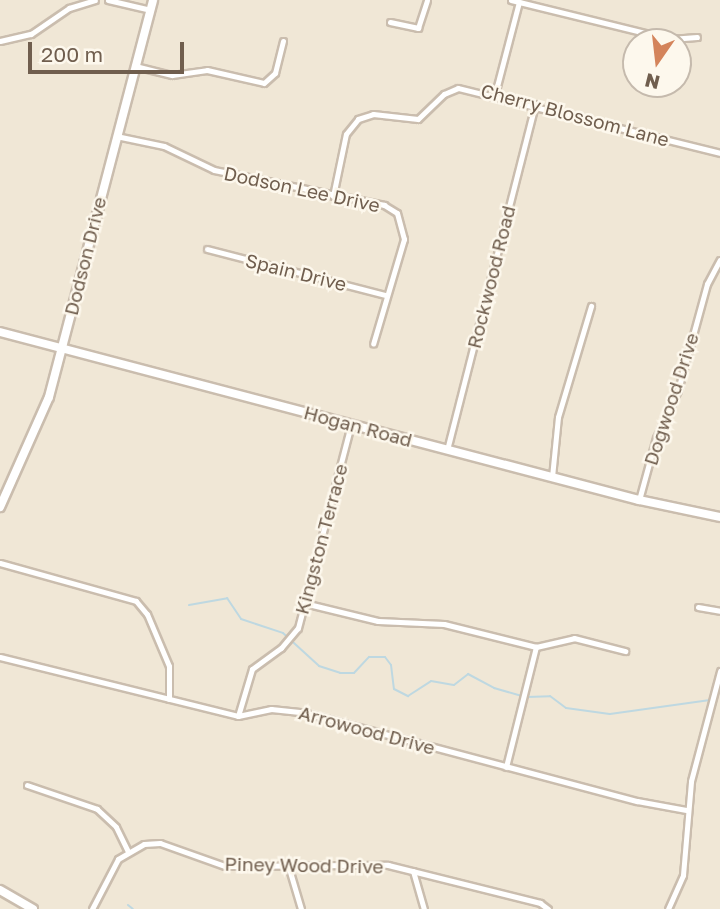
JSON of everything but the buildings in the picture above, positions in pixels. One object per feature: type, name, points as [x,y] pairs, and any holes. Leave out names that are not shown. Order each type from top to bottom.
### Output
[{"type":"street","points":[[0,41],[31,34],[69,8],[95,0]]},
{"type":"street","points":[[108,0],[151,10]]},
{"type":"street","name":"Dodson Drive","points":[[0,507],[39,426],[153,0]]},
{"type":"street","points":[[390,22],[418,28],[428,0]]},
{"type":"street","points":[[511,0],[670,39],[697,37]]},
{"type":"street","points":[[495,94],[519,2]]},
{"type":"street","points":[[135,66],[172,75],[207,71],[264,83],[275,73],[284,41]]},
{"type":"street","name":"Cherry Blossom Lane","points":[[333,196],[346,134],[358,119],[373,114],[418,119],[444,94],[458,88],[495,94],[720,153]]},
{"type":"street","name":"Rockwood Road","points":[[447,450],[535,104]]},
{"type":"street","name":"Dodson Lee Drive","points":[[116,136],[164,146],[214,170],[384,205],[402,222],[404,239],[385,295],[373,344]]},
{"type":"street","name":"Spain Drive","points":[[207,249],[385,295]]},
{"type":"street","name":"Dogwood Drive","points":[[639,500],[656,438],[678,390],[707,284],[720,260]]},
{"type":"street","points":[[552,477],[558,444],[558,417],[591,306]]},
{"type":"street","name":"Hogan Road","points":[[0,332],[639,500],[718,517]]},
{"type":"street","name":"Kingston Terrace","points":[[237,716],[252,669],[291,639],[304,603],[352,423]]},
{"type":"street","points":[[0,563],[136,601],[147,614],[169,666],[170,699]]},
{"type":"street","points":[[304,603],[378,621],[444,624],[536,647],[574,638],[625,651]]},
{"type":"street","points":[[698,607],[720,611]]},
{"type":"street","points":[[506,766],[536,647]]},
{"type":"street","name":"Arrowood Drive","points":[[0,657],[237,716],[294,710],[612,795],[686,810]]},
{"type":"street","points":[[668,909],[683,875],[686,810],[720,671]]},
{"type":"street","points":[[27,785],[97,809],[116,827],[128,852],[111,869],[92,909]]},
{"type":"street","name":"Piney Wood Drive","points":[[128,852],[160,843],[225,866],[368,863],[413,871],[540,903],[548,909]]},
{"type":"street","points":[[288,865],[301,909]]},
{"type":"street","points":[[413,871],[424,909]]},
{"type":"street","points":[[0,890],[33,909]]},
{"type":"shaded area","points":[[0,0],[720,0],[720,909],[0,909]]},
{"type":"waterway","points":[[189,605],[227,598],[241,619],[283,633],[319,666],[340,673],[354,673],[369,657],[385,657],[391,665],[394,689],[408,696],[431,681],[454,685],[468,674],[494,688],[522,696]]},
{"type":"waterway","points":[[527,697],[550,696],[566,708],[610,714],[710,700]]},
{"type":"waterway","points":[[128,905],[133,909]]}]
